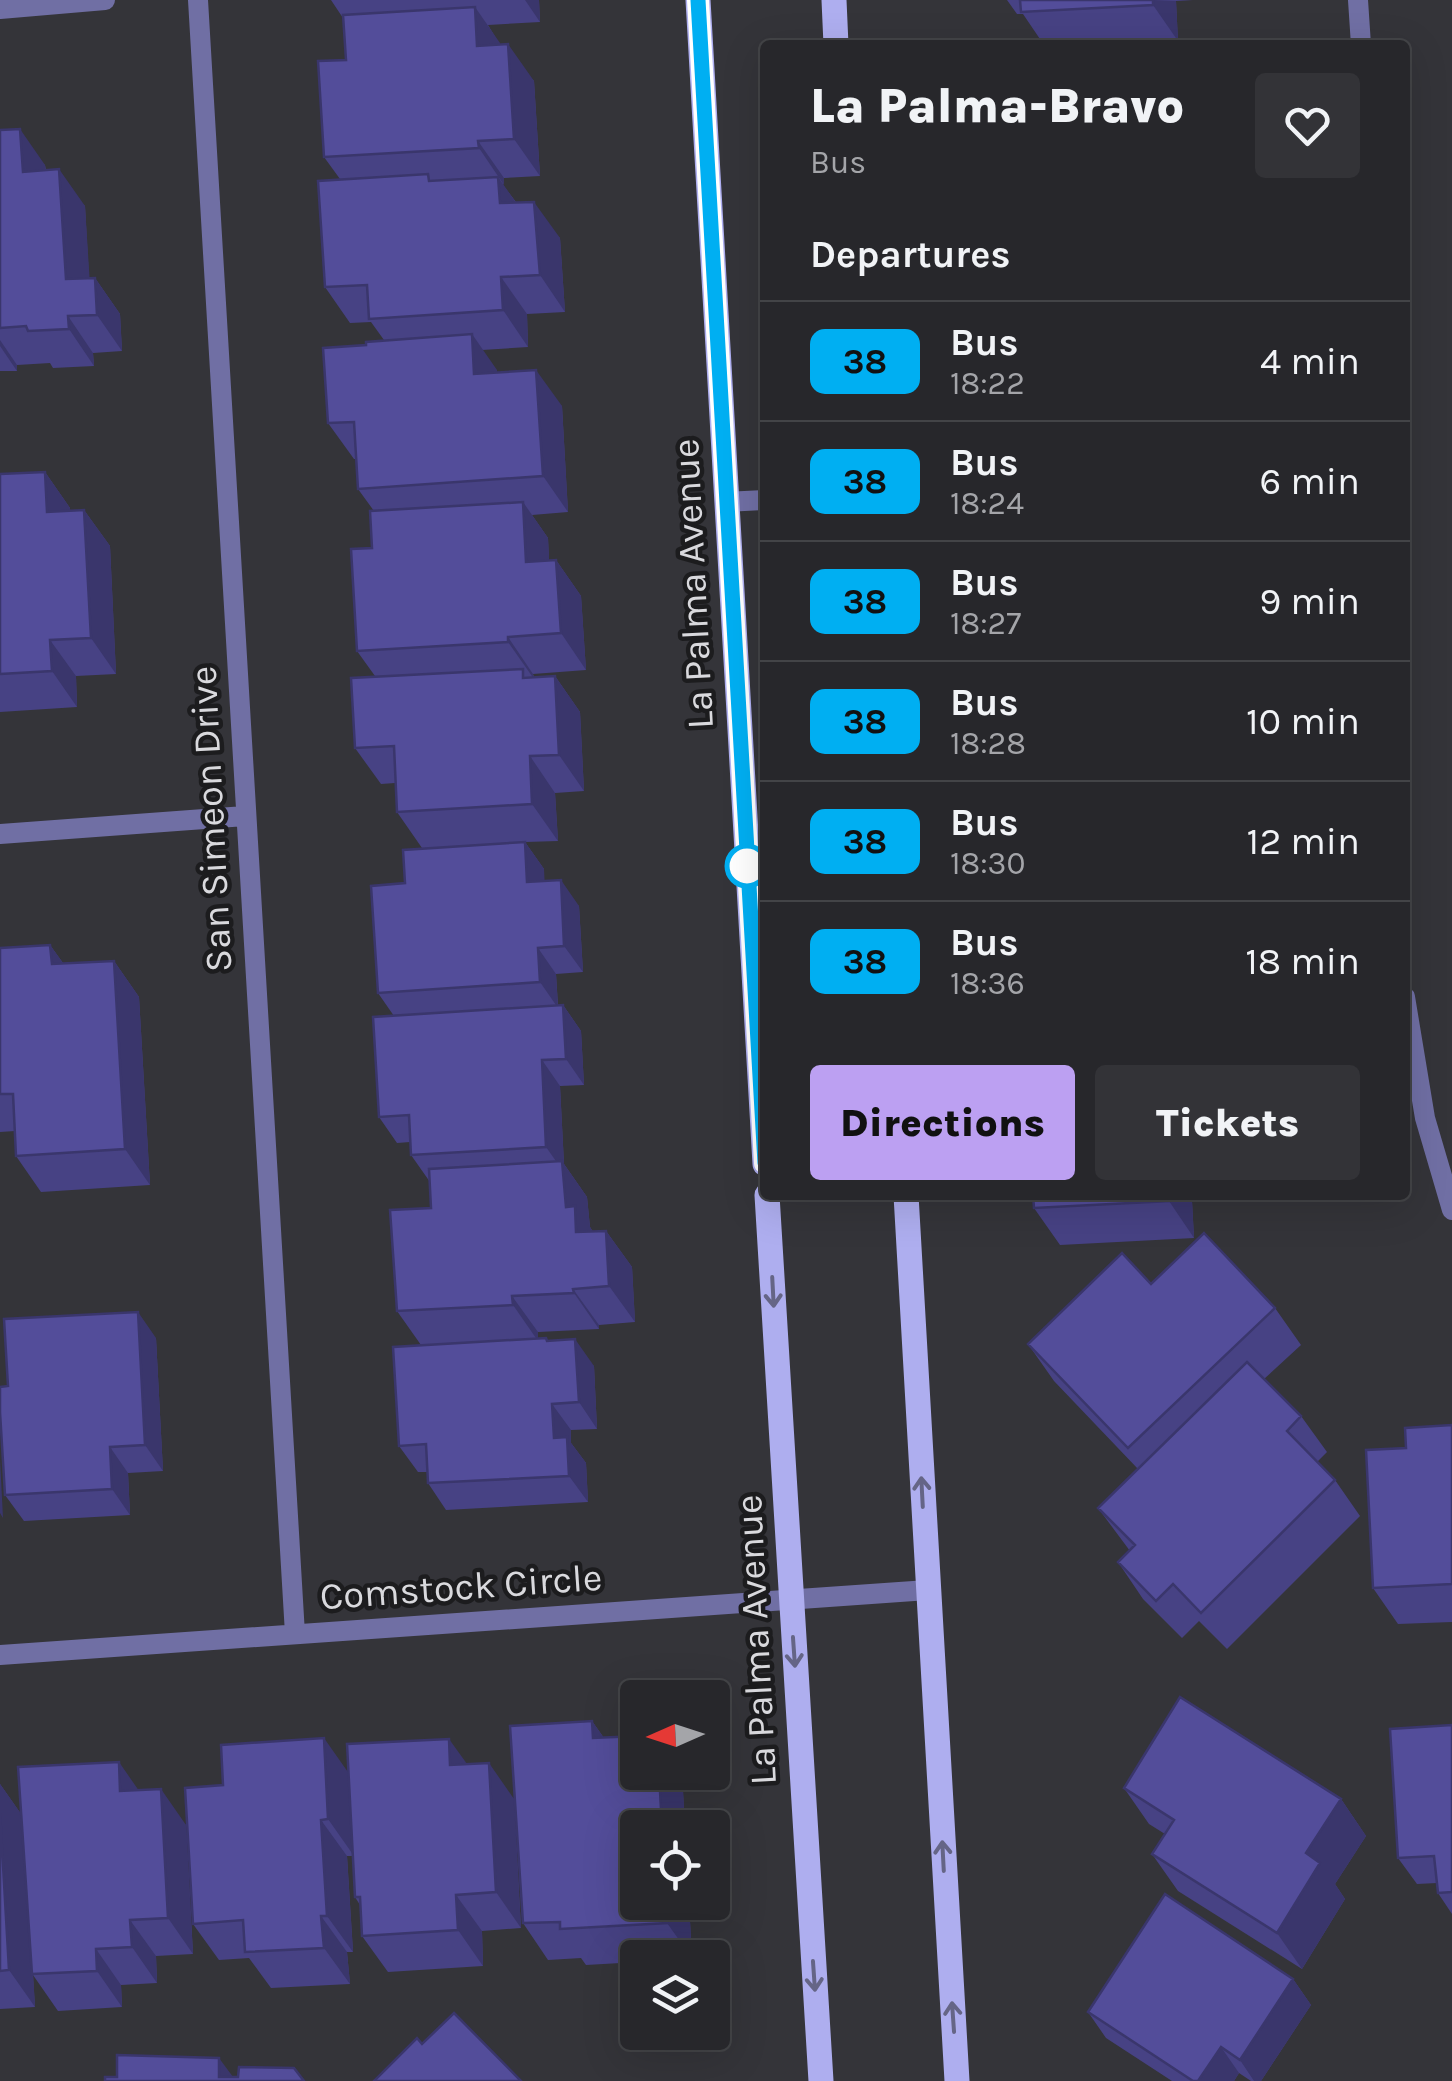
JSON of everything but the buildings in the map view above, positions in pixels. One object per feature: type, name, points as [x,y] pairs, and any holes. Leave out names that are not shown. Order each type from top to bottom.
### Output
[{"type":"main road","name":"La Palma Avenue","points":[[698,0],[760,1081]]},
{"type":"main road","points":[[834,0],[836,40]]},
{"type":"main road","name":"La Palma Avenue","points":[[767,1200],[821,2081]]},
{"type":"main road","points":[[906,1200],[957,2081]]},
{"type":"street","points":[[0,9],[105,0]]},
{"type":"street","name":"San Simeon Drive","points":[[198,0],[295,1634]]},
{"type":"street","points":[[1358,0],[1360,40]]},
{"type":"street","points":[[725,502],[760,500]]},
{"type":"street","points":[[0,834],[245,816]]},
{"type":"street","points":[[1410,1026],[1425,1118],[1451,1209]]},
{"type":"street","name":"Comstock Circle","points":[[0,1655],[928,1590]]},
{"type":"bus line","name":"38","points":[[698,0],[760,1079]]}]
